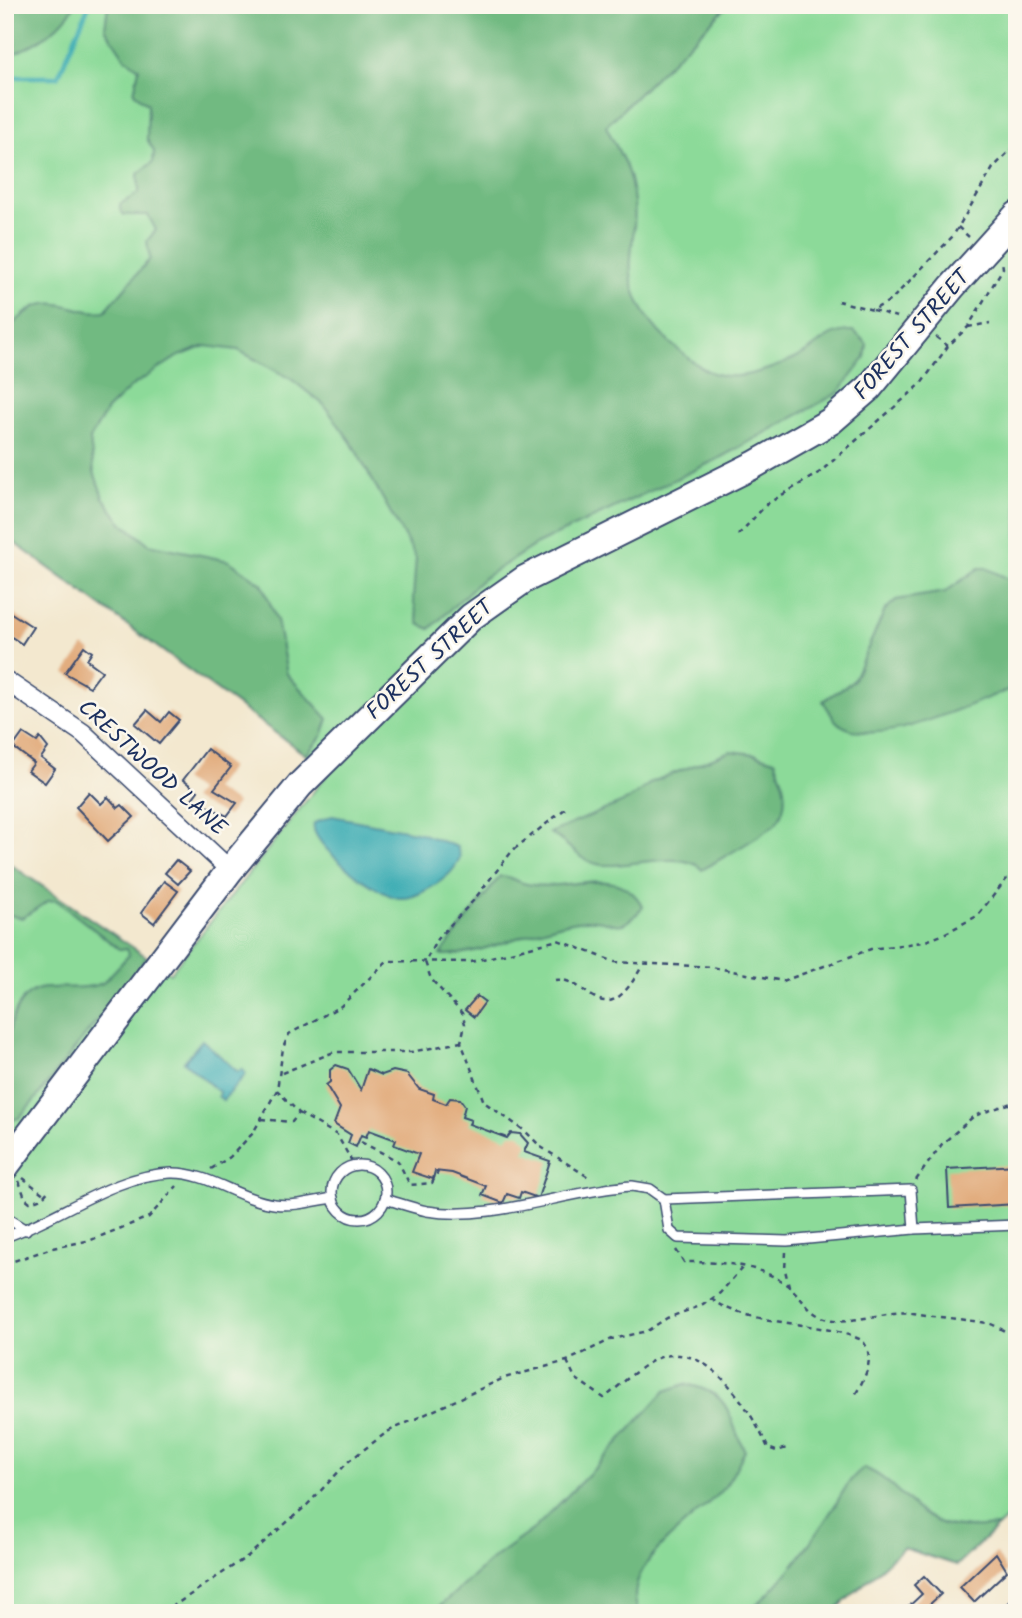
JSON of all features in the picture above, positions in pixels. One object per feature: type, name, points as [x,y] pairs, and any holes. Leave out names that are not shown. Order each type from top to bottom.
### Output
[{"type":"street","name":"FOREST STREET","points":[[12,1170],[230,870],[317,766],[479,611],[525,579],[754,465],[831,421],[869,388],[951,287],[1017,215]]},
{"type":"street","name":"CRESTWOOD LANE","points":[[5,680],[83,733],[230,870]]},
{"type":"street","points":[[1011,1613],[1017,1607]]},
{"type":"lane","points":[[354,1165],[368,1166],[382,1176],[386,1184],[385,1199],[373,1216],[355,1219],[339,1211],[333,1199],[336,1177],[354,1165]]},
{"type":"lane","points":[[5,1237],[26,1230],[138,1178],[171,1173],[198,1176],[275,1204],[333,1199]]},
{"type":"lane","points":[[385,1199],[429,1211],[457,1211],[504,1208],[608,1189],[643,1187],[664,1199],[911,1190],[914,1229]]},
{"type":"lane","points":[[664,1199],[669,1230],[678,1238],[787,1241],[914,1229],[1017,1225]]},
{"type":"lane","points":[[5,1217],[26,1230]]},
{"type":"path","points":[[838,301],[873,310],[891,300],[953,236],[993,168],[1017,143]]},
{"type":"path","points":[[968,327],[990,323]]},
{"type":"path","points":[[565,809],[513,850],[473,901],[438,939],[425,962],[430,979],[463,1013],[465,1024],[461,1042],[484,1102],[526,1131],[541,1147],[608,1189]]},
{"type":"path","points":[[5,1264],[52,1248],[91,1240],[149,1217],[180,1182],[198,1176],[230,1157],[253,1133],[278,1090],[285,1040],[296,1028],[341,1006],[387,961],[492,958],[558,940],[615,962],[712,967],[783,981],[871,949],[913,943],[942,935],[977,916],[1017,866]]},
{"type":"path","points":[[555,980],[567,981],[596,1000],[608,1000],[624,993],[642,965]]},
{"type":"path","points":[[282,1073],[334,1052],[411,1052],[461,1042]]},
{"type":"path","points":[[278,1090],[299,1113],[337,1136],[354,1165]]},
{"type":"path","points":[[911,1190],[929,1159],[951,1135],[981,1113],[1017,1101]]},
{"type":"path","points":[[261,1119],[292,1122],[299,1113]]},
{"type":"path","points":[[361,1142],[393,1158],[405,1169],[410,1185],[432,1183],[438,1172]]},
{"type":"path","points":[[393,1158],[397,1151]]},
{"type":"path","points":[[12,1170],[18,1174],[27,1200],[33,1202],[50,1189]]},
{"type":"path","points":[[12,1170],[45,1195]]},
{"type":"path","points":[[787,1241],[785,1270],[789,1286]]},
{"type":"path","points":[[676,1250],[684,1262],[743,1267],[763,1272],[789,1286],[813,1313],[824,1318],[838,1321],[886,1312],[911,1313],[989,1324],[1011,1334],[1017,1333]]},
{"type":"path","points":[[163,1613],[248,1556],[307,1505],[349,1461],[387,1432],[504,1378],[567,1361],[612,1339],[647,1331],[667,1318],[711,1299],[743,1267]]},
{"type":"path","points":[[711,1299],[741,1315],[786,1321],[862,1340],[868,1348],[869,1360],[854,1397]]},
{"type":"path","points":[[567,1361],[575,1378],[604,1398],[657,1359],[669,1356],[696,1361],[732,1386],[752,1415],[768,1448],[776,1451],[787,1448]]},
{"type":"green space","points":[[5,5],[75,5],[62,22],[44,37],[5,57]]},
{"type":"green space","points":[[75,5],[399,5],[605,126],[728,5],[1017,5],[1017,1509],[957,1565],[903,1548],[832,1613],[5,1613],[5,861],[170,973],[329,772],[5,536],[5,57],[44,37]]},
{"type":"green space","points":[[108,5],[728,5],[606,126],[627,169],[633,195],[631,272],[637,299],[651,323],[670,343],[700,367],[721,375],[746,375],[771,368],[803,354],[839,332],[846,331],[854,331],[867,344],[865,358],[838,393],[716,460],[535,545],[481,580],[430,629],[419,624],[413,599],[416,558],[351,442],[324,405],[291,379],[238,350],[205,346],[177,357],[132,386],[107,410],[90,439],[94,472],[103,497],[121,522],[149,544],[229,561],[262,584],[277,620],[287,674],[328,719],[322,736],[306,755],[5,536],[5,329],[33,308],[46,304],[105,311],[150,259],[147,241],[156,230],[148,215],[124,215],[120,209],[120,204],[139,193],[138,174],[153,162],[154,151],[147,139],[148,104],[134,93],[139,68],[125,58],[105,28]]},
{"type":"green space","points":[[979,568],[986,568],[1017,583],[1017,687],[926,722],[900,729],[855,731],[838,723],[823,701],[853,681],[885,610],[896,600],[945,592]]},
{"type":"green space","points":[[730,751],[775,760],[785,800],[781,816],[771,828],[702,870],[695,864],[673,860],[601,865],[592,863],[550,833],[628,800],[652,782]]},
{"type":"green space","points":[[5,861],[147,957],[33,1102],[19,1118],[12,1120],[5,1113],[5,1061],[11,1024],[17,1008],[26,996],[39,989],[88,987],[103,983],[129,955],[126,949],[119,949],[56,900],[48,901],[22,918],[5,914]]},
{"type":"green space","points":[[500,876],[542,886],[591,882],[620,885],[633,893],[643,907],[634,917],[621,924],[596,920],[567,923],[478,950],[440,955]]},
{"type":"green space","points":[[685,1384],[713,1393],[721,1400],[745,1451],[726,1485],[650,1559],[639,1577],[635,1595],[639,1613],[432,1613],[496,1556],[535,1528],[596,1467],[665,1391]]},
{"type":"green space","points":[[864,1468],[884,1479],[918,1510],[938,1522],[960,1527],[998,1526],[957,1565],[903,1548],[832,1613],[746,1613],[770,1592],[793,1566],[849,1482]]},
{"type":"water","points":[[332,816],[420,833],[457,847],[460,857],[450,873],[427,890],[404,898],[389,895],[361,879],[321,843],[314,823]]},
{"type":"water","points":[[202,1040],[238,1072],[242,1069],[246,1074],[223,1100],[218,1096],[220,1093],[184,1062]]},
{"type":"building","points":[[8,611],[33,627],[22,644],[10,636],[8,640],[5,638]]},
{"type":"building","points":[[84,646],[92,652],[87,660],[102,671],[90,687],[65,673]]},
{"type":"building","points":[[147,710],[161,722],[169,712],[179,720],[159,744],[135,724]]},
{"type":"building","points":[[23,733],[37,742],[40,738],[48,748],[41,758],[55,769],[45,783],[28,771],[34,763],[13,747]]},
{"type":"building","points":[[207,749],[231,767],[214,789],[237,803],[227,816],[192,799],[198,791],[183,780]]},
{"type":"building","points":[[89,792],[101,804],[108,797],[118,808],[122,805],[134,817],[108,841],[76,807]]},
{"type":"building","points":[[176,860],[190,871],[178,884],[165,873]]},
{"type":"building","points":[[164,881],[178,891],[154,923],[141,913]]},
{"type":"building","points":[[477,996],[485,1002],[474,1017],[465,1010]]},
{"type":"building","points":[[336,1065],[348,1069],[361,1090],[368,1069],[382,1075],[393,1071],[407,1074],[419,1089],[434,1094],[433,1099],[446,1104],[450,1098],[460,1099],[465,1106],[462,1117],[471,1120],[469,1124],[507,1138],[511,1133],[520,1134],[528,1143],[524,1152],[550,1161],[538,1198],[521,1192],[519,1198],[507,1194],[503,1203],[482,1195],[486,1186],[452,1173],[435,1171],[433,1179],[412,1172],[419,1154],[394,1145],[396,1140],[369,1130],[366,1137],[361,1135],[356,1147],[348,1143],[351,1135],[334,1124],[340,1108],[326,1085],[330,1082],[330,1070]]},
{"type":"building","points":[[1017,1165],[1017,1204],[949,1208],[947,1169]]},
{"type":"building","points":[[996,1553],[1007,1571],[974,1602],[960,1587]]},
{"type":"building","points":[[924,1576],[941,1594],[930,1604],[939,1613],[909,1613],[906,1609],[922,1594],[914,1585]]},
{"type":"waterway","points":[[5,77],[58,77],[89,5]]}]
